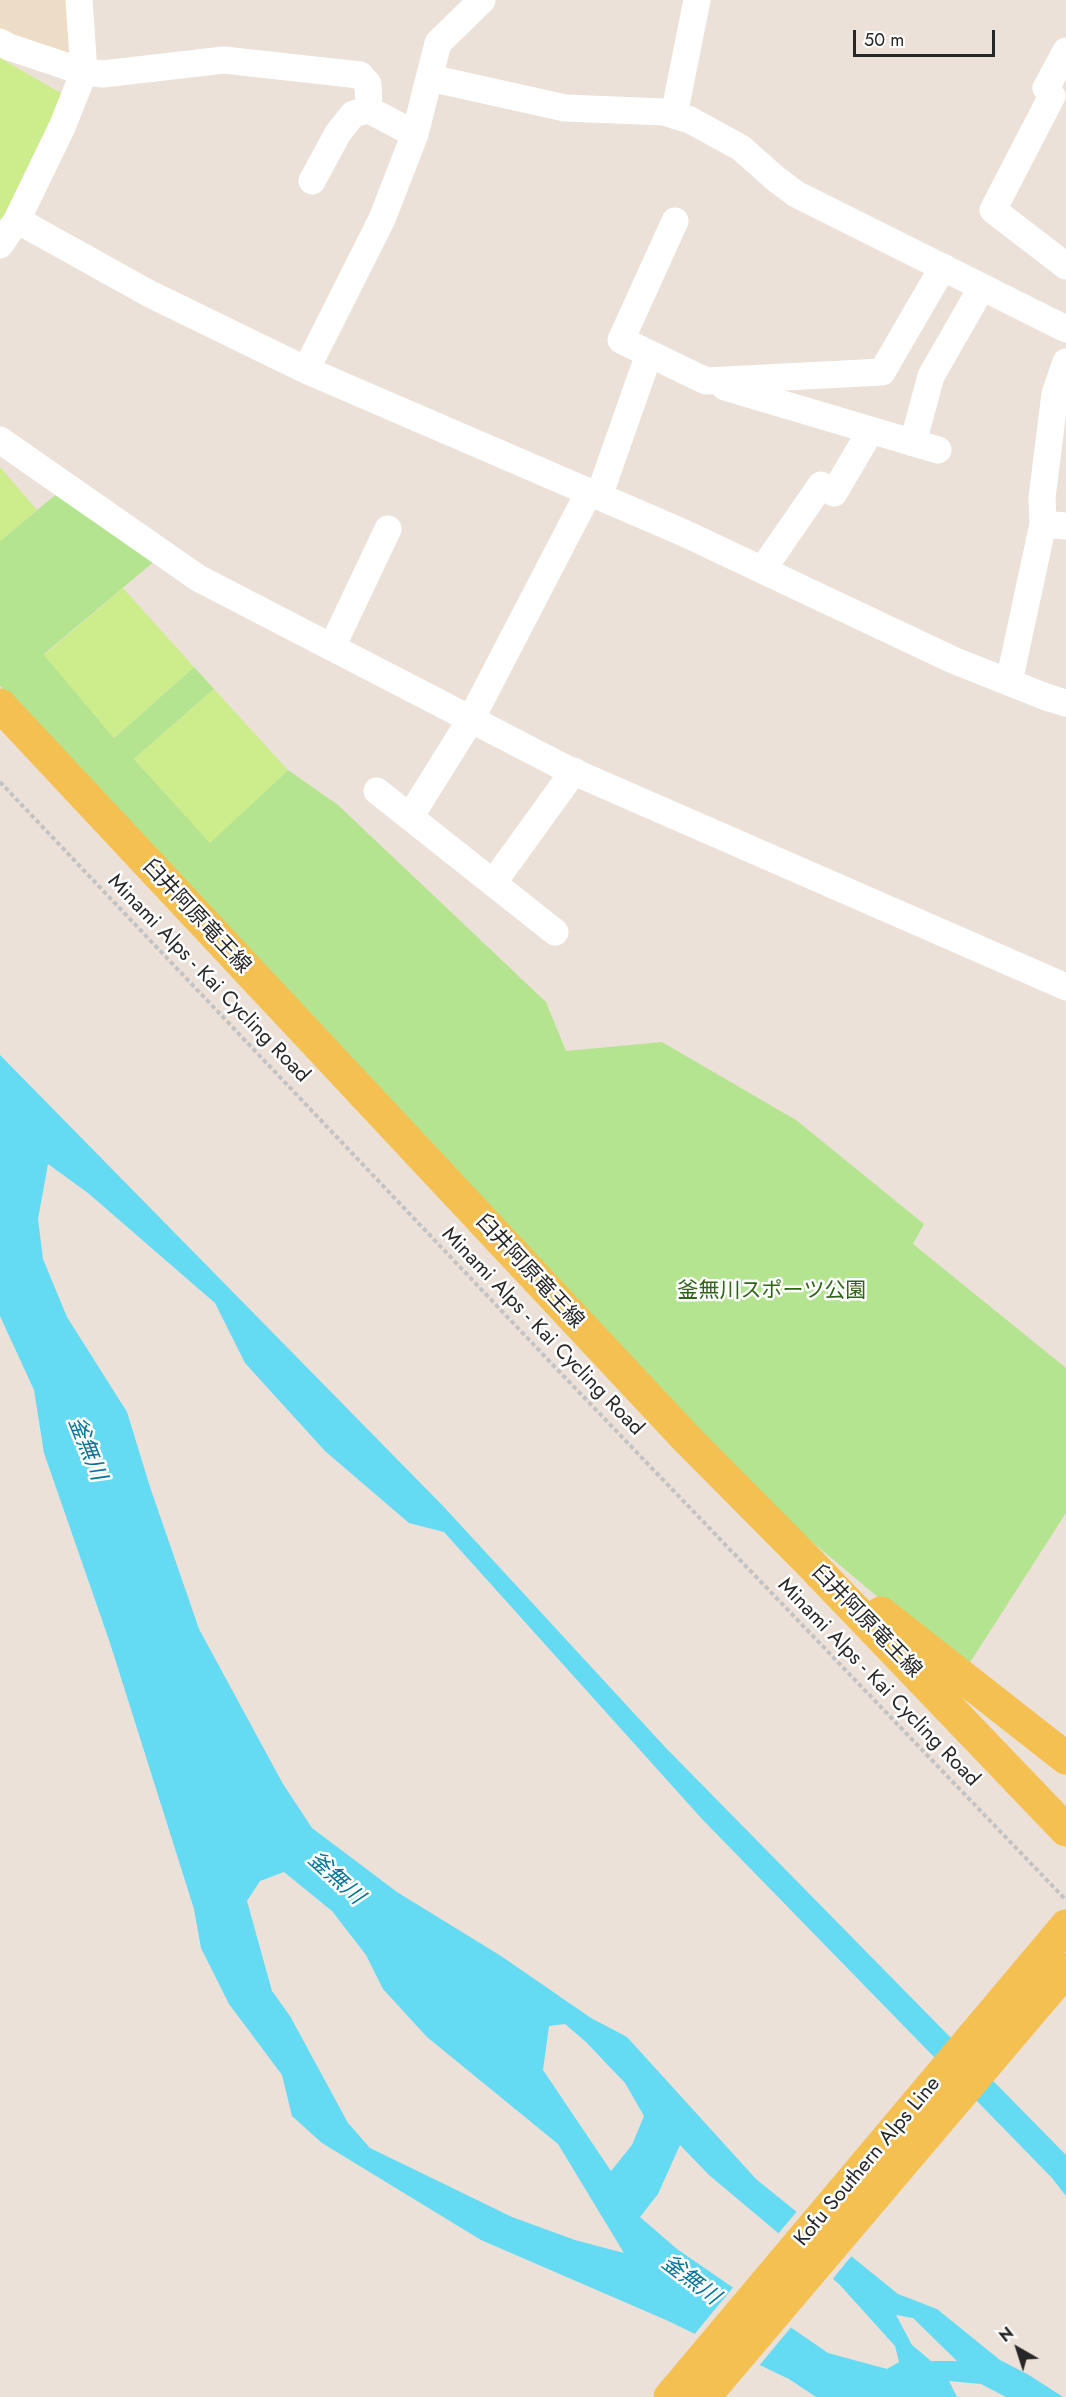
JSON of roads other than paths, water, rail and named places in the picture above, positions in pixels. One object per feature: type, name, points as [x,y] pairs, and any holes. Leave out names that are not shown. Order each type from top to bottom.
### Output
[{"type":"main road","name":"臼井阿原竜王線","points":[[0,705],[661,1412],[811,1564],[1066,1830]]},
{"type":"main road","points":[[811,1564],[859,1596],[1066,1758]]},
{"type":"main road","name":"Kofu Southern Alps Line","points":[[670,2397],[1066,1926]]},
{"type":"main road","name":"Kofu Southern Alps Line","points":[[704,2397],[1066,1970]]},
{"type":"street","points":[[0,244],[16,220],[62,128],[84,72],[79,0]]},
{"type":"street","points":[[306,370],[382,219],[415,134],[438,43],[482,0]]},
{"type":"street","points":[[674,115],[697,0]]},
{"type":"street","points":[[0,42],[84,72],[103,74],[224,60],[360,75],[368,84],[369,110]]},
{"type":"street","points":[[1066,51],[1046,88],[1052,96],[993,210],[1066,266]]},
{"type":"street","points":[[430,78],[565,108],[664,112],[690,120],[741,148],[796,194],[1066,329]]},
{"type":"street","points":[[312,181],[338,133],[352,114],[369,110],[415,134]]},
{"type":"street","points":[[16,220],[148,293],[306,370],[763,569],[942,655],[1066,703]]},
{"type":"street","points":[[675,221],[621,340],[706,381],[926,446],[931,376],[982,287]]},
{"type":"street","points":[[706,381],[882,372],[943,267]]},
{"type":"street","points":[[410,817],[471,719],[594,494],[649,354]]},
{"type":"street","points":[[1009,682],[1055,525],[1042,498],[1055,394],[1066,362]]},
{"type":"street","points":[[763,569],[821,485],[834,493],[871,430]]},
{"type":"street","points":[[0,440],[198,578],[471,719],[574,771],[1066,987]]},
{"type":"street","points":[[332,647],[388,529]]},
{"type":"street","points":[[493,883],[574,771]]},
{"type":"street","points":[[377,791],[555,932]]},
{"type":"water","name":"釜無川","points":[[0,1055],[443,1506],[665,1747],[1066,2155],[1066,2196],[1052,2178],[702,1819],[444,1532],[409,1523],[325,1451],[245,1363],[215,1303],[88,1193],[48,1164],[38,1219],[43,1259],[67,1317],[127,1412],[199,1629],[283,1784],[312,1828],[397,1892],[501,1956],[591,2018],[627,2037],[756,2179],[898,2294],[937,2309],[1000,2360],[1063,2397],[1006,2397],[981,2384],[949,2381],[957,2397],[816,2397],[789,2379],[666,2320],[481,2240],[322,2143],[292,2116],[282,2075],[229,2004],[201,1948],[194,1909],[110,1643],[44,1453],[34,1390],[0,1316]],"holes":[[[284,1872],[332,1911],[366,1955],[383,1989],[427,2037],[558,2144],[624,2253],[575,2240],[512,2217],[370,2148],[348,2123],[290,2016],[272,1991],[247,1901],[260,1881]],[[565,2024],[586,2042],[625,2083],[644,2116],[632,2145],[611,2171],[543,2070],[549,2026]],[[680,2145],[709,2175],[839,2284],[895,2346],[899,2362],[887,2369],[828,2353],[677,2249],[640,2217],[658,2194]],[[896,2315],[913,2318],[957,2361],[931,2361],[912,2345]]]},
{"type":"park label","name":"釜無川スポーツ公園","points":[[772,1292]]}]
